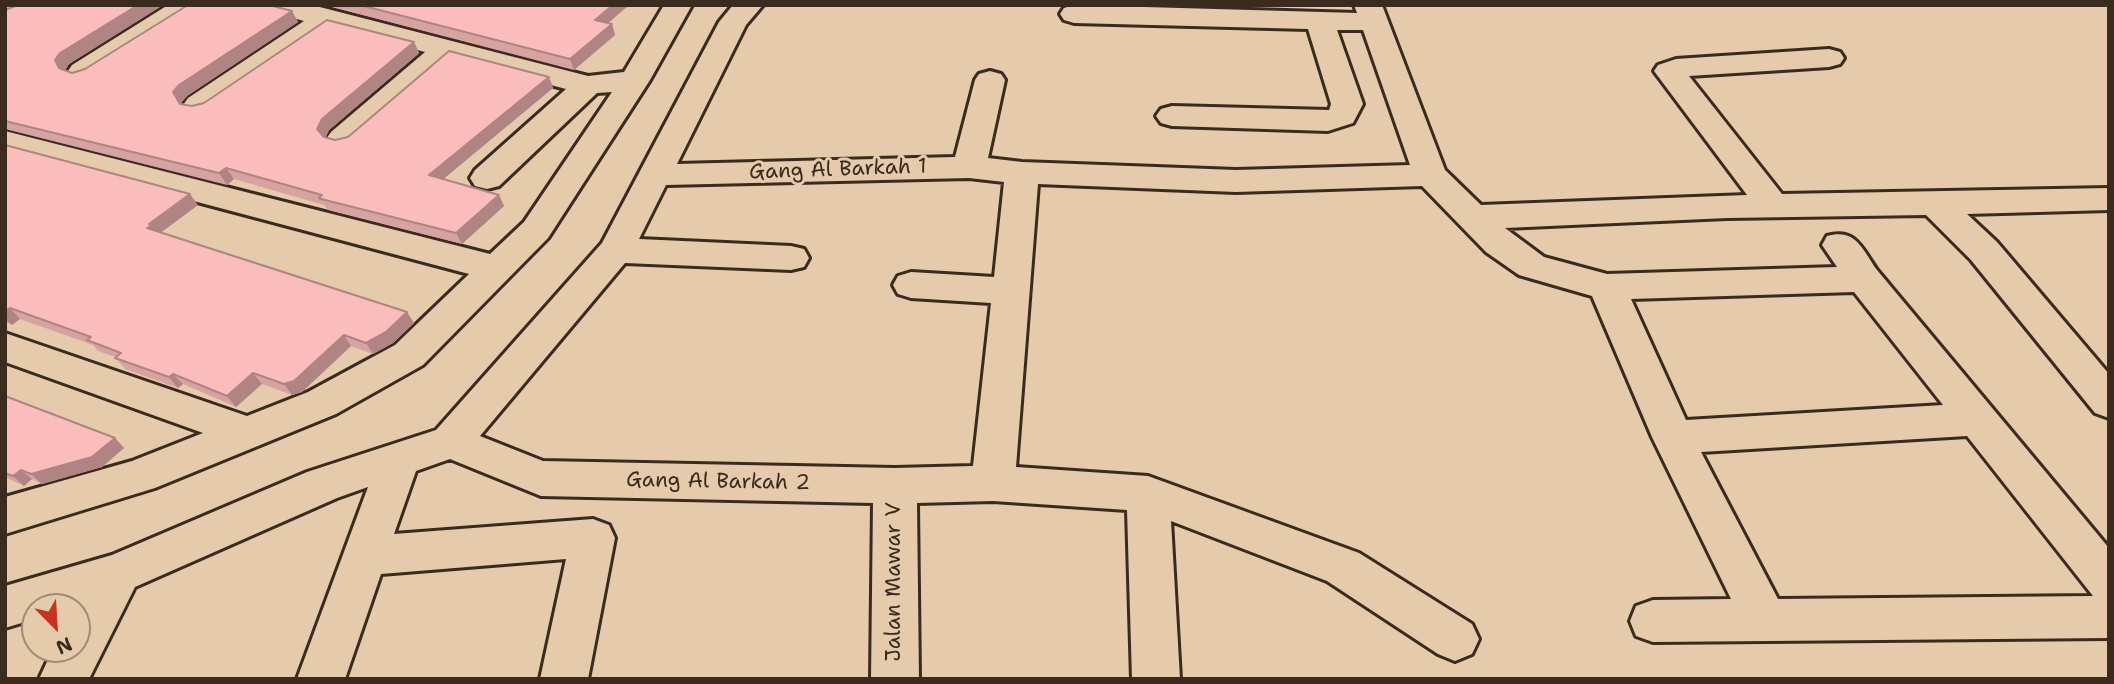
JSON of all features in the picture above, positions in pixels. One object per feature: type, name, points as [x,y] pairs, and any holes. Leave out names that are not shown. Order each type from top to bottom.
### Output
[{"type":"street","points":[[81,72],[188,5]]},
{"type":"street","points":[[277,5],[588,85],[635,80]]},
{"type":"street","points":[[5,516],[140,476],[322,403],[409,355],[536,230],[635,80],[678,5]]},
{"type":"street","points":[[5,607],[119,573],[322,485],[451,442],[616,250],[733,22],[749,5]]},
{"type":"street","points":[[1074,14],[1320,21],[1371,14],[1430,175],[1499,243],[1531,267],[1607,287],[1864,279]]},
{"type":"street","points":[[199,106],[327,18]]},
{"type":"street","points":[[1172,116],[1328,121],[1342,116],[1347,104],[1320,21]]},
{"type":"street","points":[[342,139],[447,49]]},
{"type":"street","points":[[1772,204],[1669,71],[1676,68],[1829,58]]},
{"type":"street","points":[[969,167],[990,80]]},
{"type":"street","points":[[486,177],[588,85]]},
{"type":"street","points":[[5,141],[498,269]]},
{"type":"street","name":"Gang Al Barkah 1","points":[[653,175],[969,167],[1021,173],[1236,181],[1430,175]]},
{"type":"street","points":[[993,482],[1021,173]]},
{"type":"street","points":[[1471,217],[1537,218],[1596,211],[1772,204],[1935,204],[2109,199]]},
{"type":"street","points":[[1935,204],[1984,251],[2109,402]]},
{"type":"street","points":[[1840,246],[2109,583]]},
{"type":"street","points":[[616,250],[791,258]]},
{"type":"street","points":[[911,285],[1011,291]]},
{"type":"street","points":[[1607,287],[1674,437],[1765,620]]},
{"type":"street","points":[[5,347],[246,432]]},
{"type":"street","points":[[1674,437],[1979,419]]},
{"type":"street","name":"Gang Al Barkah 2","points":[[451,442],[541,478],[895,486],[993,482],[1148,494],[1343,567],[1455,639]]},
{"type":"street","points":[[321,679],[399,459]]},
{"type":"street","name":"Jalan Mawar V","points":[[895,486],[895,679]]},
{"type":"street","points":[[1148,494],[1156,679]]},
{"type":"street","points":[[364,556],[593,538],[564,679]]},
{"type":"street","points":[[63,679],[119,573]]},
{"type":"street","points":[[1653,621],[2109,617]]},
{"type":"building","points":[[18,5],[138,5],[60,53],[55,60],[59,68],[72,73],[85,69],[188,5],[269,5],[292,11],[179,85],[173,92],[180,104],[192,106],[204,103],[327,20],[414,42],[322,119],[317,129],[324,137],[335,140],[348,137],[449,51],[549,77],[429,175],[499,195],[456,233],[321,199],[319,198],[322,195],[226,168],[219,173],[5,121],[5,10]]},
{"type":"building","points":[[360,5],[613,5],[595,20],[612,24],[570,59]]},
{"type":"building","points":[[5,145],[190,194],[147,228],[407,312],[386,332],[366,343],[344,335],[294,381],[284,384],[253,373],[227,396],[173,374],[169,377],[115,358],[121,353],[87,340],[91,337],[10,308],[5,311]]},
{"type":"building","points":[[5,396],[115,438],[92,457],[31,474],[21,470],[13,476],[5,473]]}]
